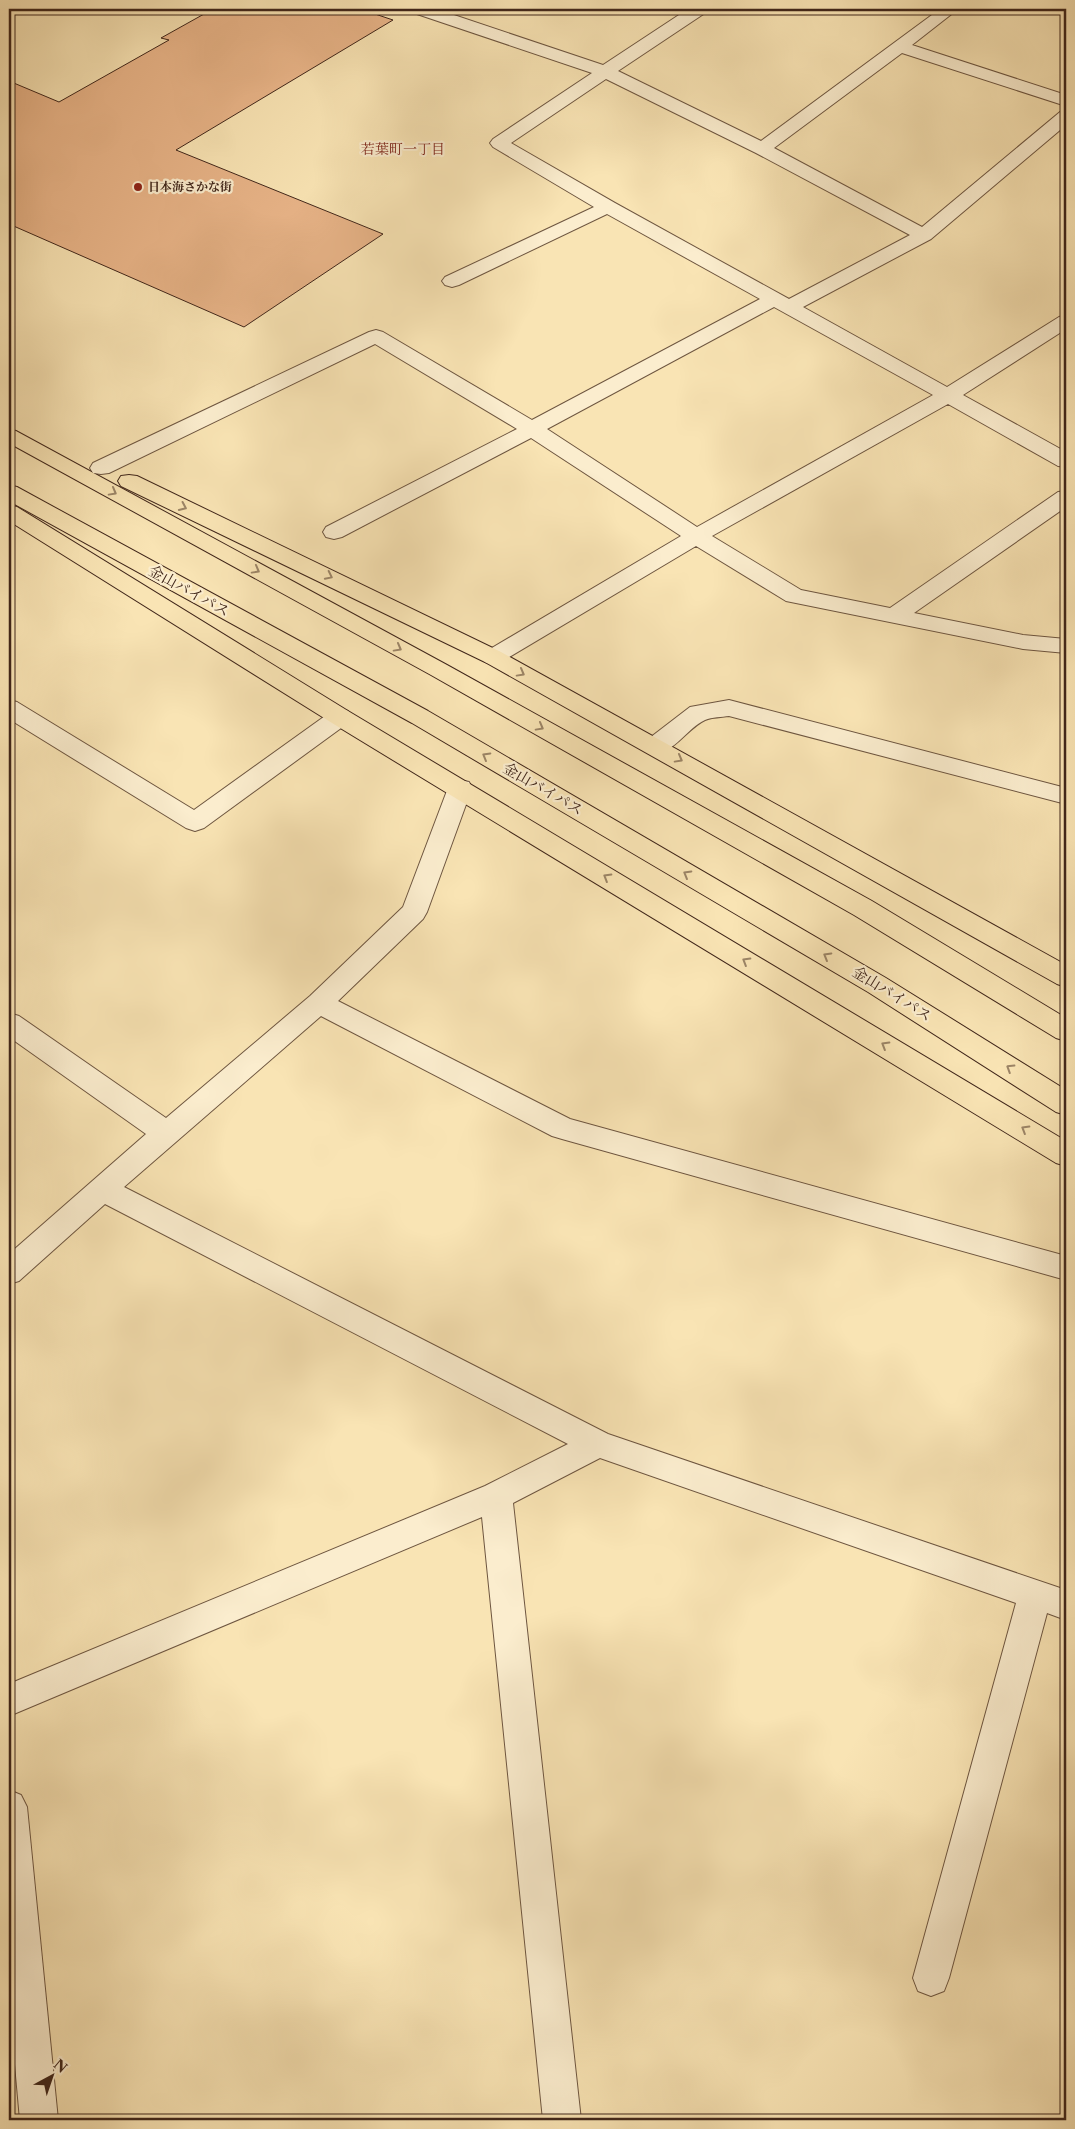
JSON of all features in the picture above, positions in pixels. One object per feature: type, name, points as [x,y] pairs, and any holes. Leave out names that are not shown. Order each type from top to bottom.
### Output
[{"type":"highway","points":[[9,434],[101,468],[493,657],[656,746],[1066,977]]},
{"type":"highway","points":[[9,434],[439,670],[862,908],[1066,1031]]},
{"type":"highway","name":"金山バイパス","points":[[9,492],[420,717],[878,985],[1066,1104]]},
{"type":"highway","points":[[9,512],[340,717],[1066,1155]]},
{"type":"street","points":[[420,9],[606,72],[762,149],[924,235]]},
{"type":"street","points":[[699,9],[499,143],[608,207],[1066,461]]},
{"type":"street","points":[[762,149],[950,9]]},
{"type":"street","points":[[901,46],[1066,102]]},
{"type":"street","points":[[334,532],[532,429],[782,303],[924,235],[1066,116]]},
{"type":"street","points":[[452,281],[608,207]]},
{"type":"street","points":[[493,657],[696,536],[947,396],[1063,326]]},
{"type":"street","points":[[101,468],[376,336],[532,429],[696,536],[794,596],[1023,642],[1066,646]]},
{"type":"street","points":[[893,616],[1066,497]]},
{"type":"street","points":[[9,708],[195,822],[340,717]]},
{"type":"street","points":[[656,746],[698,713],[729,708],[1066,796]]},
{"type":"street","points":[[9,1272],[102,1189],[319,1003],[414,912],[460,788]]},
{"type":"street","points":[[319,1003],[562,1128],[1066,1268]]},
{"type":"street","points":[[9,1023],[167,1134]]},
{"type":"street","points":[[102,1189],[598,1444],[1051,1600],[931,1978]]},
{"type":"street","points":[[9,1700],[496,1496],[598,1444]]},
{"type":"street","points":[[496,1496],[562,2120]]},
{"type":"street","points":[[9,1807],[39,2120]]},
{"type":"building","name":"日本海さかな街","points":[[213,9],[360,9],[393,20],[176,150],[383,234],[244,327],[9,224],[9,81],[59,102],[169,40],[161,38]]},
{"type":"place","name":"日本海さかな街","points":[[138,187]]},
{"type":"district","name":"若葉町一丁目","points":[[403,149]]}]
